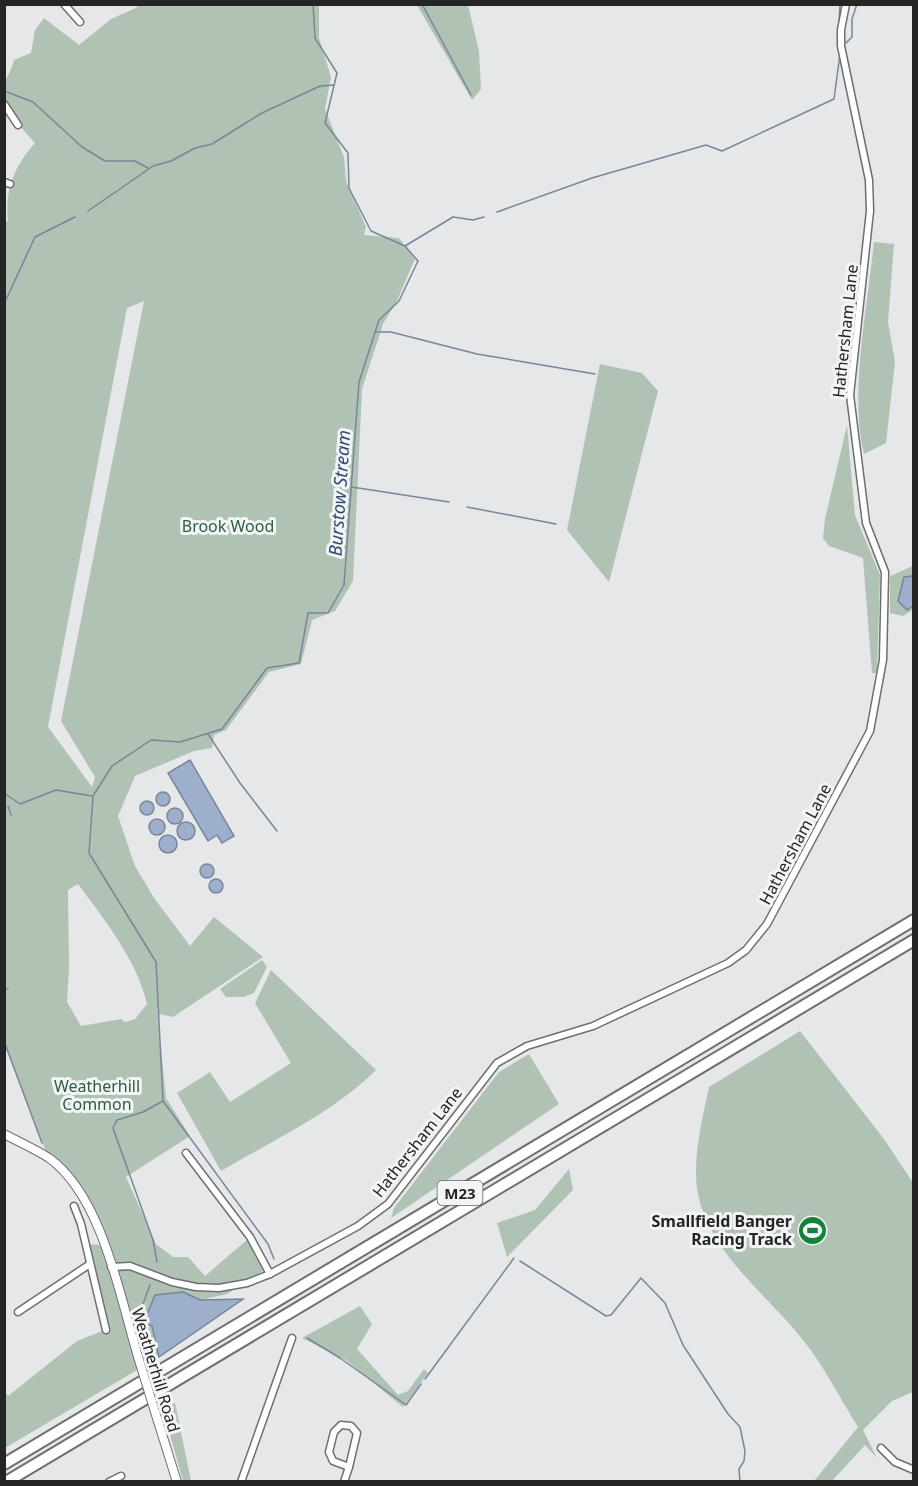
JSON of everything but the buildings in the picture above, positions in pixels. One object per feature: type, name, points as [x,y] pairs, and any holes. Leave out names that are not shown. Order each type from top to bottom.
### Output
[{"type":"highway","name":"M23","points":[[4,1464],[914,920]]},
{"type":"highway","name":"M23","points":[[6,1482],[914,940]]},
{"type":"street","points":[[64,4],[80,22]]},
{"type":"street","name":"Hathersham Lane","points":[[111,1267],[130,1266],[172,1282],[219,1288],[247,1283],[270,1274],[358,1226],[388,1204],[497,1064],[527,1046],[593,1026],[710,972],[746,950],[767,924],[870,731],[882,660],[885,573],[866,523],[857,448],[852,428],[850,395],[870,211],[869,180],[841,46],[841,30],[846,4]]},
{"type":"street","points":[[4,104],[18,125]]},
{"type":"street","name":"Weatherhill Road","points":[[4,1134],[49,1159],[74,1183],[95,1219],[177,1482]]},
{"type":"street","points":[[186,1153],[249,1235],[270,1274]]},
{"type":"street","points":[[74,1206],[81,1224],[106,1330]]},
{"type":"street","points":[[81,1224],[95,1219]]},
{"type":"street","points":[[18,1312],[90,1264]]},
{"type":"street","points":[[241,1482],[292,1338]]},
{"type":"street","points":[[344,1482],[349,1467],[357,1433],[346,1424],[334,1431],[328,1452],[333,1461],[349,1467]]},
{"type":"street","points":[[881,1448],[895,1462],[914,1470]]},
{"type":"street","points":[[109,1482],[121,1476]]},
{"type":"green space","points":[[134,5],[319,5],[319,38],[331,77],[325,109],[344,157],[346,181],[366,227],[364,235],[399,238],[415,259],[397,301],[383,324],[362,389],[353,581],[335,611],[312,620],[301,664],[269,672],[226,730],[214,735],[212,748],[194,751],[135,776],[118,816],[135,866],[154,898],[190,946],[214,917],[263,957],[173,1017],[159,1014],[157,1007],[166,1098],[190,1136],[126,1177],[156,1244],[173,1257],[188,1257],[205,1276],[248,1239],[263,1271],[227,1294],[200,1300],[183,1292],[152,1326],[159,1357],[5,1448],[4,1390],[8,1396],[77,1341],[105,1330],[86,1244],[103,1245],[88,1203],[49,1159],[5,1046],[4,221],[8,221],[8,199],[12,179],[22,160],[35,143],[13,115],[4,91],[5,82],[14,60],[31,53],[35,30],[44,18],[79,45],[111,19],[138,7]],"holes":[[[144,301],[61,721],[95,777],[92,787],[48,727],[127,308]],[[78,884],[128,956],[136,972],[147,1004],[135,1019],[81,1026],[67,1002],[68,890]]]},
{"type":"green space","points":[[417,5],[468,5],[479,51],[481,89],[472,100]]},
{"type":"green space","points":[[874,242],[894,244],[888,322],[895,362],[886,443],[864,454],[858,405],[859,377]]},
{"type":"green space","points":[[600,364],[642,373],[658,391],[609,582],[567,530]]},
{"type":"green space","points":[[847,425],[855,515],[880,575],[877,673],[872,673],[863,558],[829,546],[823,538],[825,519]]},
{"type":"green space","points":[[913,566],[913,576],[904,577],[907,610],[913,606],[913,610],[903,616],[890,613],[890,576]]},
{"type":"green space","points":[[262,960],[267,967],[254,993],[244,997],[226,997],[220,989]]},
{"type":"green space","points":[[271,970],[376,1070],[322,1113],[221,1171],[177,1093],[210,1072],[230,1102],[291,1063],[255,1003]]},
{"type":"green space","name":"Smallfield Banger Racing Track","points":[[800,1031],[884,1139],[913,1183],[913,1392],[892,1401],[863,1430],[877,1458],[865,1445],[832,1481],[814,1481],[858,1427],[807,1345],[749,1281],[718,1241],[706,1220],[699,1197],[696,1172],[702,1119],[709,1087]]},
{"type":"green space","points":[[529,1054],[559,1104],[391,1218],[394,1208],[499,1072]]},
{"type":"green space","points":[[569,1169],[573,1190],[507,1257],[497,1223],[535,1210]]},
{"type":"green space","points":[[360,1306],[372,1324],[357,1349],[398,1395],[408,1391],[424,1369],[428,1373],[403,1407],[346,1360],[302,1338]]},
{"type":"green space","points":[[175,1403],[191,1481],[183,1481],[163,1410]]},
{"type":"water","points":[[913,576],[913,606],[907,610],[898,601],[904,577]]},
{"type":"water","points":[[190,760],[234,836],[222,843],[217,835],[208,841],[168,773]]},
{"type":"water","points":[[163,792],[168,794],[170,799],[168,804],[163,806],[158,804],[156,799],[158,794]]},
{"type":"water","points":[[147,801],[152,803],[154,808],[152,813],[147,815],[142,813],[140,808],[142,803]]},
{"type":"water","points":[[172,808],[178,808],[183,816],[181,822],[172,824],[167,819],[167,813]]},
{"type":"water","points":[[154,819],[160,819],[165,827],[163,833],[154,835],[149,830],[149,824]]},
{"type":"water","points":[[186,822],[192,825],[195,831],[192,837],[186,840],[180,837],[177,831],[180,825]]},
{"type":"water","points":[[168,835],[174,838],[177,844],[174,850],[168,853],[162,850],[159,844],[162,838]]},
{"type":"water","points":[[207,864],[212,866],[214,871],[212,876],[207,878],[202,876],[200,871],[202,866]]},
{"type":"water","points":[[216,879],[221,881],[223,886],[221,891],[216,893],[211,891],[209,886],[211,881]]},
{"type":"water","points":[[183,1292],[200,1300],[243,1299],[159,1357],[152,1326],[144,1322],[155,1295]]},
{"type":"waterway","name":"Burstow Stream","points":[[274,1259],[268,1244],[163,1101],[156,962],[89,853],[93,796],[112,766],[151,740],[180,742],[222,729],[267,668],[299,663],[308,613],[328,613],[344,585],[359,382],[379,320],[399,301],[418,261],[405,246],[371,231],[349,188],[348,153],[325,123],[337,73],[315,38],[313,4]]},
{"type":"waterway","points":[[422,4],[471,95]]},
{"type":"waterway","points":[[838,40],[840,4]]},
{"type":"waterway","points":[[846,43],[852,37],[852,19],[857,4]]},
{"type":"waterway","points":[[497,212],[592,178],[706,145],[722,151],[834,99],[840,54]]},
{"type":"waterway","points":[[88,211],[153,166],[171,161],[195,148],[212,144],[262,113],[320,86],[334,85]]},
{"type":"waterway","points":[[7,92],[33,102],[82,147],[105,161],[135,161],[148,168]]},
{"type":"waterway","points":[[4,304],[35,237],[75,217]]},
{"type":"waterway","points":[[405,246],[453,217],[473,220],[484,217]]},
{"type":"waterway","points":[[376,332],[391,332],[477,354],[595,374]]},
{"type":"waterway","points":[[352,487],[449,502]]},
{"type":"waterway","points":[[467,507],[556,524]]},
{"type":"waterway","points":[[208,734],[240,783],[277,831]]},
{"type":"waterway","name":"Burstow Stream","points":[[4,793],[20,804],[56,790],[92,796]]},
{"type":"waterway","points":[[8,806],[11,815]]},
{"type":"waterway","points":[[4,1041],[42,1143]]},
{"type":"waterway","points":[[157,1262],[153,1240],[113,1128],[117,1120],[143,1112],[163,1101]]},
{"type":"waterway","points":[[425,1379],[514,1258]]},
{"type":"waterway","points":[[520,1261],[606,1316],[611,1315],[641,1278],[665,1303],[683,1345],[728,1414],[740,1427],[745,1451],[744,1461],[739,1469],[740,1482]]},
{"type":"waterway","points":[[141,1309],[150,1285]]},
{"type":"waterway","points":[[307,1338],[340,1358],[406,1405],[421,1384]]},
{"type":"place","name":"Smallfield Banger Racing Track","points":[[813,1230]]},
{"type":"park label","name":"Brook Wood","points":[[228,526]]},
{"type":"park label","name":"Weatherhill Common","points":[[97,1095]]}]
